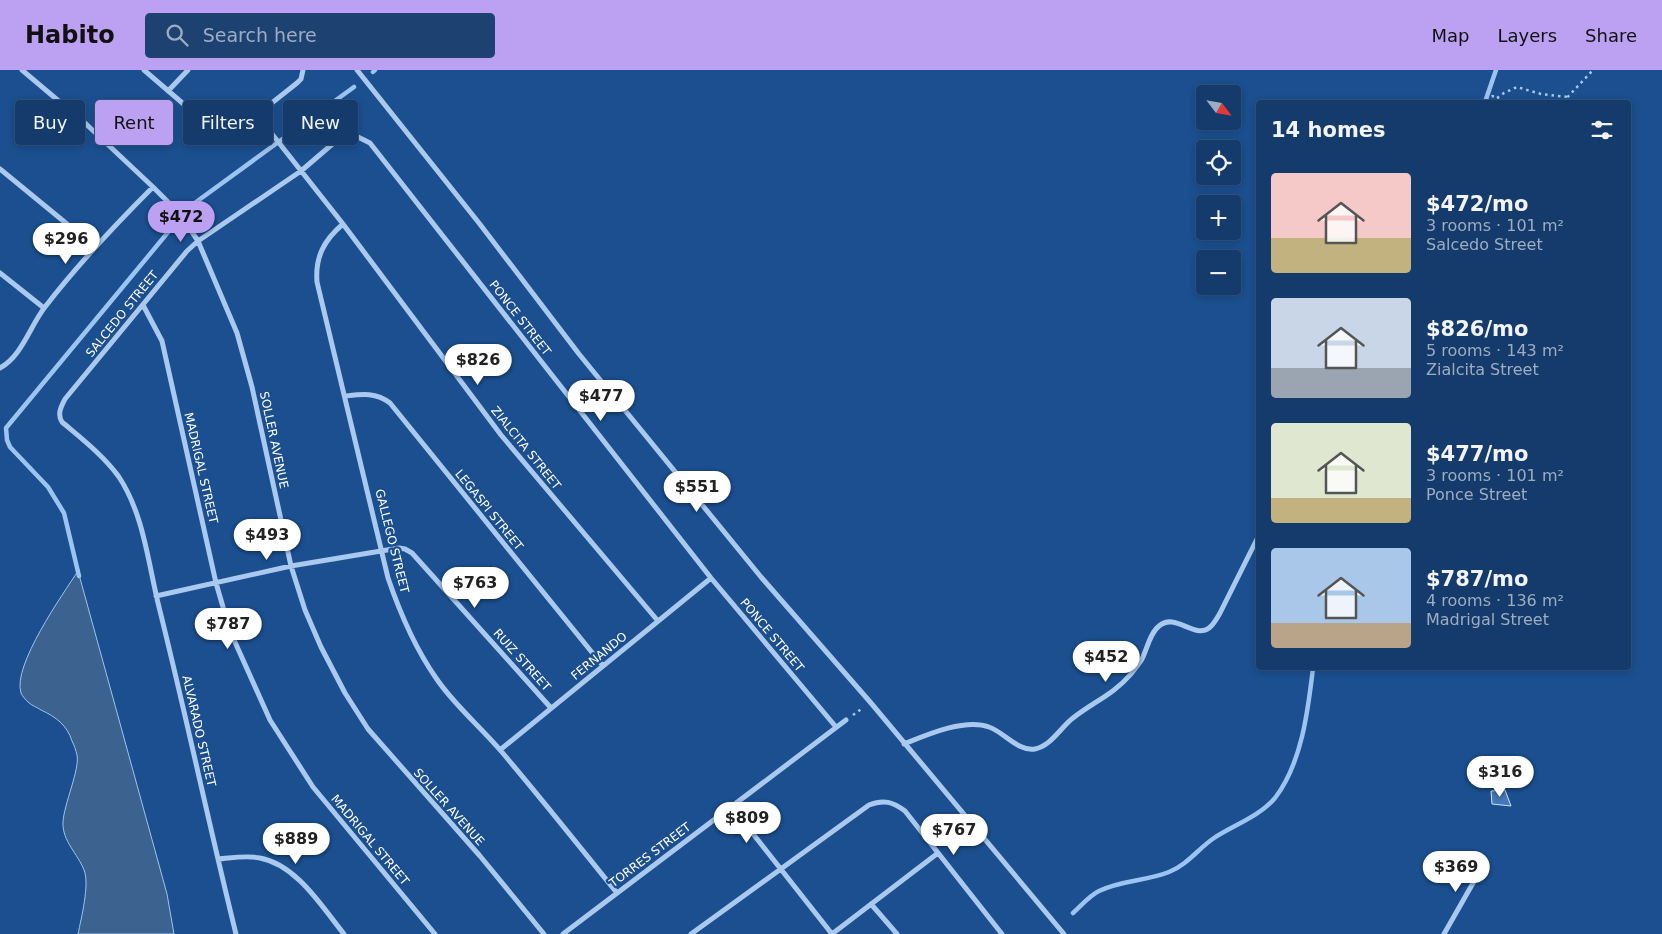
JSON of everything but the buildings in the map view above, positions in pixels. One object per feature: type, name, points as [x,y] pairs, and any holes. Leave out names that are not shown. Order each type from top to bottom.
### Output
[{"type":"street","name":"SOLLER AVENUE","points":[[22,70],[86,124],[153,187],[177,211],[198,241],[237,333],[252,387],[291,566],[305,610],[321,647],[368,729],[480,856],[544,934]]},
{"type":"street","points":[[144,70],[183,103]]},
{"type":"street","points":[[168,90],[188,70]]},
{"type":"street","points":[[273,102],[301,79],[303,70]]},
{"type":"street","points":[[357,70],[479,223],[579,354],[761,577],[871,703],[1064,934]]},
{"type":"street","name":"ZIALCITA STREET","points":[[273,135],[343,224],[501,435],[658,621]]},
{"type":"street","name":"PONCE STREET","points":[[358,137],[370,143],[711,578],[836,727]]},
{"type":"street","name":"SALCEDO STREET","points":[[59,412],[65,399],[177,263],[198,241],[300,171],[331,145]]},
{"type":"street","points":[[0,170],[95,247]]},
{"type":"street","points":[[0,368],[13,358],[44,308],[95,247],[153,187]]},
{"type":"street","name":"GALLEGO STREET","points":[[343,224],[331,235],[323,247],[317,264],[318,290],[346,396],[388,578],[395,598],[422,655],[436,678],[500,750],[617,893]]},
{"type":"street","points":[[0,273],[44,308]]},
{"type":"street","name":"MADRIGAL STREET","points":[[143,305],[162,341],[216,583],[230,631],[270,720],[313,787],[435,934]]},
{"type":"street","name":"LEGASPI STREET","points":[[346,396],[369,394],[378,396],[390,403],[603,666]]},
{"type":"street","name":"ALVARADO STREET","points":[[59,412],[62,422],[103,458],[118,477],[131,500],[149,555],[156,596],[182,699],[236,934]]},
{"type":"street","points":[[904,744],[942,730],[976,724],[987,726],[999,732],[1023,748],[1034,750],[1043,747],[1073,718],[1115,689],[1130,676],[1141,660],[1158,626],[1164,622],[1175,622],[1200,631],[1208,629],[1220,613],[1256,541]]},
{"type":"street","name":"RUIZ STREET","points":[[156,596],[291,566],[399,548],[412,553],[551,708]]},
{"type":"street","name":"FERNANDO","points":[[500,750],[711,578]]},
{"type":"street","name":"TORRES STREET","points":[[563,934],[846,720]]},
{"type":"street","points":[[691,934],[869,805],[888,801],[905,811],[1002,934]]},
{"type":"street","points":[[731,806],[832,934],[938,853]]},
{"type":"street","points":[[218,860],[242,857],[258,858],[271,861],[284,868],[304,886],[344,934]]},
{"type":"street","points":[[1444,934],[1485,862]]},
{"type":"street","points":[[871,904],[897,934]]},
{"type":"path","points":[[1565,100],[1593,70]]},
{"type":"path","points":[[1484,100],[1492,96],[1497,98],[1516,87],[1541,94],[1568,96]]},
{"type":"path","points":[[846,720],[871,703]]},
{"type":"water","points":[[78,571],[167,894],[174,934],[78,934],[84,902],[86,876],[63,829],[64,815],[76,769],[77,753],[70,735],[64,726],[23,697],[20,681],[24,666],[40,630]]},
{"type":"waterway","points":[[1486,100],[1496,70]]},
{"type":"waterway","points":[[192,205],[354,87]]},
{"type":"waterway","points":[[79,576],[64,513],[48,487],[10,447],[6,428],[174,225]]},
{"type":"waterway","points":[[1073,913],[1089,898],[1107,887],[1161,875],[1175,869],[1214,838],[1262,810],[1275,798],[1292,769],[1298,753],[1306,718],[1313,670]]}]
